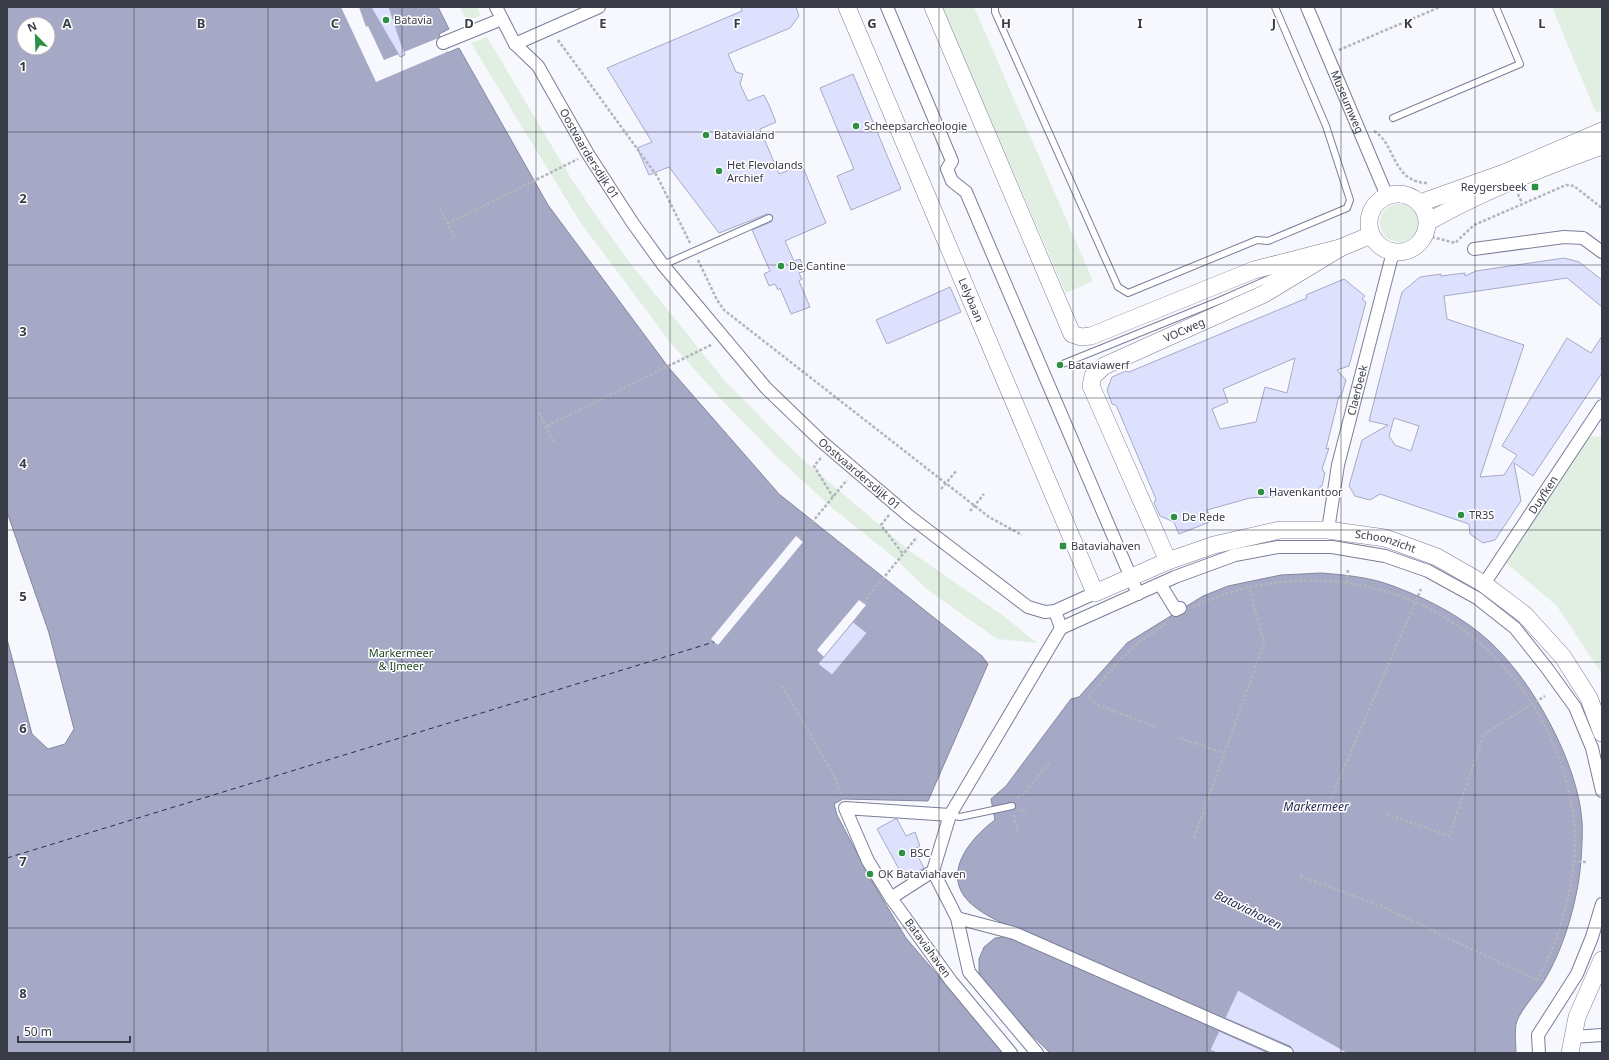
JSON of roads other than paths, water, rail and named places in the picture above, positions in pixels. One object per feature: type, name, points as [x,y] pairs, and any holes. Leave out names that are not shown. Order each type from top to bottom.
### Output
[{"type":"street","name":"Oostvaardersdijk 01","points":[[496,7],[515,44],[538,66],[588,154],[632,222],[663,265],[766,388],[829,447],[896,505],[1028,607],[1045,612],[1055,611],[1096,594]]},
{"type":"street","points":[[515,44],[599,7]]},
{"type":"street","name":"Lelybaan","points":[[847,7],[1096,594]]},
{"type":"street","points":[[887,7],[952,161],[947,169],[952,181],[966,192],[1138,594]]},
{"type":"street","name":"VOCweg","points":[[933,7],[1066,324],[1072,334],[1076,336],[1091,336],[1254,270],[1272,276],[1371,235]]},
{"type":"street","name":"Museumweg","points":[[1307,7],[1387,196]]},
{"type":"street","points":[[443,43],[502,19]]},
{"type":"street","points":[[1420,203],[1504,173],[1602,131]]},
{"type":"street","points":[[1426,228],[1425,212],[1420,203],[1404,194],[1387,196],[1378,202],[1372,210],[1369,220],[1371,235],[1380,246],[1393,252],[1402,252],[1414,248],[1426,228],[1508,184],[1602,146]]},
{"type":"street","points":[[1474,249],[1564,238],[1583,238],[1602,252]]},
{"type":"street","name":"Claerbeek","points":[[1328,530],[1338,465],[1393,252]]},
{"type":"street","name":"VOCweg","points":[[1168,561],[1091,386],[1093,376],[1104,366],[1264,294],[1272,276]]},
{"type":"street","name":"Duyfken","points":[[1484,584],[1602,406]]},
{"type":"street","name":"Schoonzicht","points":[[1096,594],[1168,561],[1214,545],[1280,530],[1328,530],[1385,538],[1437,557],[1484,584],[1525,615],[1563,657],[1589,698],[1602,733]]},
{"type":"street","points":[[891,898],[933,871],[950,815],[1062,628],[1175,577],[1235,555],[1278,547],[1332,547],[1385,556],[1428,571],[1477,598],[1515,628],[1575,707],[1592,748],[1602,791]]},
{"type":"street","points":[[1160,584],[1174,615]]},
{"type":"street","points":[[1055,611],[1062,628]]},
{"type":"street","name":"Bataviahaven","points":[[950,815],[845,808],[868,860],[891,898],[951,981],[1012,1053]]},
{"type":"street","name":"Bataviahaven","points":[[933,871],[957,918],[969,972],[1037,1053]]},
{"type":"street","points":[[1539,1053],[1538,1035],[1577,974],[1592,937],[1602,904]]},
{"type":"street","points":[[957,918],[1014,933],[1287,1053]]},
{"type":"street","points":[[1602,960],[1577,1017],[1572,1045],[1602,1035]]},
{"type":"lane","points":[[995,7],[995,12],[1115,281],[1118,287],[1128,293],[1257,240],[1268,241],[1347,208],[1350,200],[1326,126],[1275,7]]},
{"type":"lane","points":[[1393,118],[1520,64],[1496,7]]},
{"type":"lane","points":[[663,265],[770,218]]},
{"type":"lane","points":[[1060,365],[1221,300],[1272,276]]},
{"type":"lane","points":[[950,815],[960,817],[1012,806]]},
{"type":"water","name":"Markermeer & IJmeer","points":[[7,7],[438,7],[449,29],[439,34],[447,53],[459,48],[548,205],[669,368],[779,494],[982,656],[988,664],[928,801],[843,799],[834,804],[837,815],[871,880],[906,938],[1004,1053],[7,1053],[7,639],[32,734],[48,749],[65,744],[74,729],[49,633],[7,512]]},
{"type":"water","name":"Markermeer","points":[[1321,573],[1366,578],[1393,586],[1436,605],[1478,631],[1501,653],[1529,688],[1554,731],[1564,754],[1573,777],[1579,800],[1582,821],[1582,853],[1578,885],[1573,910],[1556,959],[1544,981],[1525,1006],[1517,1021],[1515,1032],[1516,1053],[1297,1053],[1200,1012],[994,919],[969,902],[961,892],[958,876],[962,857],[967,848],[981,832],[995,820],[991,799],[1006,786],[1071,699],[1079,697],[1127,643],[1203,596],[1228,586],[1281,575]]},
{"type":"water","points":[[1013,936],[1279,1053],[1050,1053],[998,1002],[979,974],[979,959],[984,947],[995,938]]},
{"type":"place","name":"Batavia","points":[[386,20]]},
{"type":"place","name":"Scheepsarcheologie","points":[[856,126]]},
{"type":"place","name":"Batavialand","points":[[706,135]]},
{"type":"place","name":"Het Flevolands Archief","points":[[719,171]]},
{"type":"place","name":"Reygersbeek","points":[[1535,187]]},
{"type":"place","name":"De Cantine","points":[[781,266]]},
{"type":"place","name":"Bataviawerf","points":[[1060,365]]},
{"type":"place","name":"Havenkantoor","points":[[1261,492]]},
{"type":"place","name":"TR3S","points":[[1461,515]]},
{"type":"place","name":"De Rede","points":[[1174,517]]},
{"type":"place","name":"Bataviahaven","points":[[1063,546]]},
{"type":"place","name":"BSC","points":[[902,853]]},
{"type":"place","name":"OK Bataviahaven","points":[[870,874]]}]
